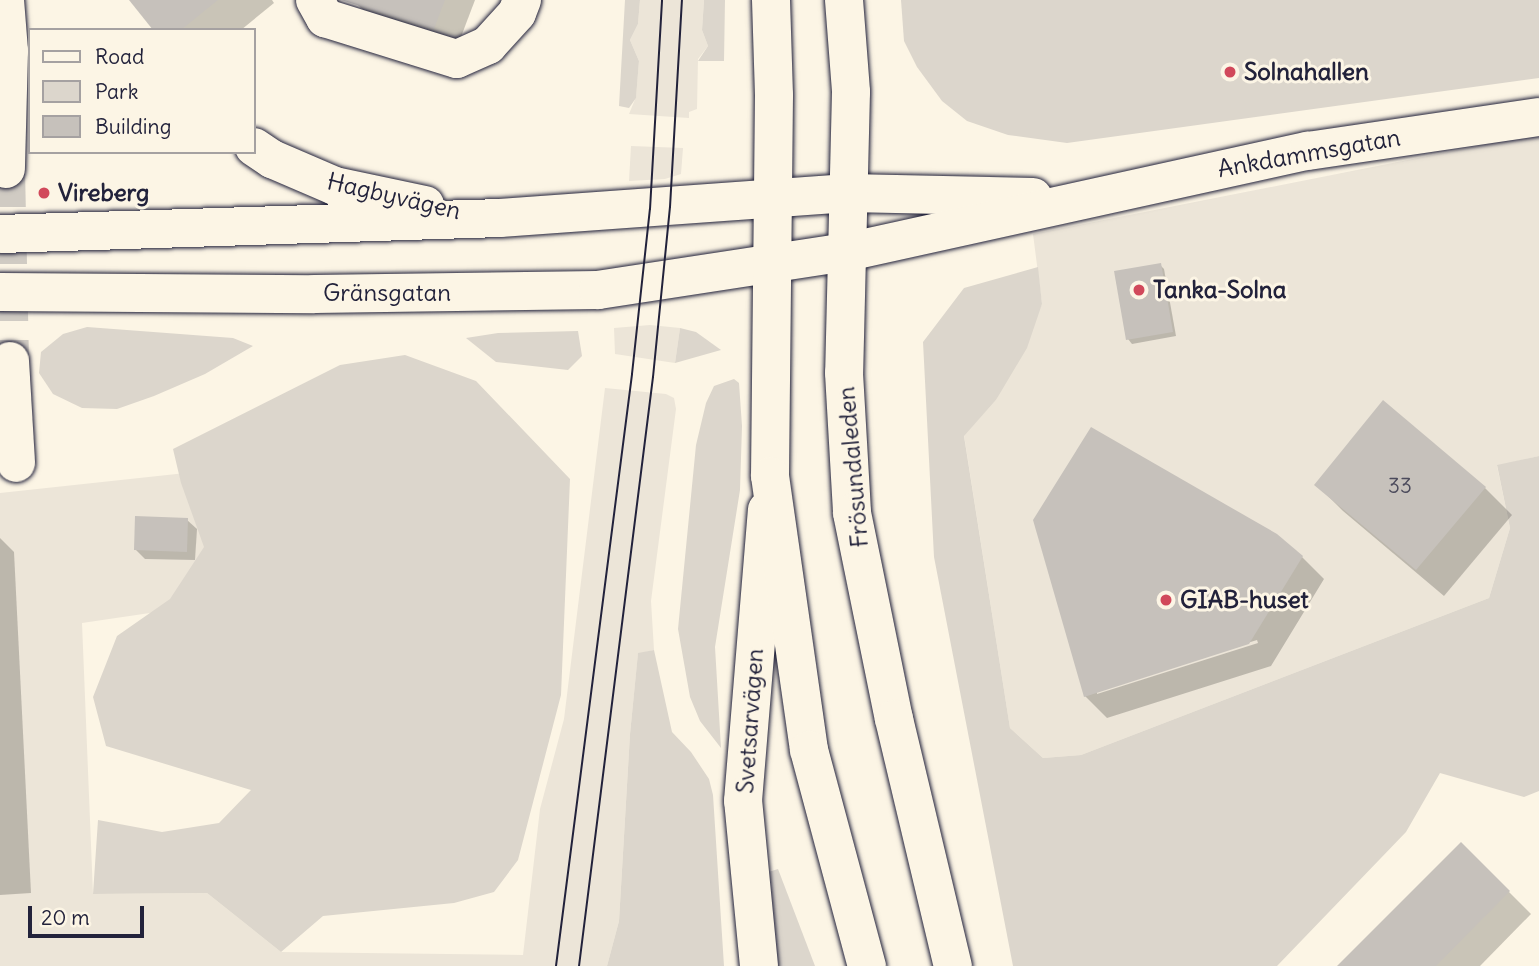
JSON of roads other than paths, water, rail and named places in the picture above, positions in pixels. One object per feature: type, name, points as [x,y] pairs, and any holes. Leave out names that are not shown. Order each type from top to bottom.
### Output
[{"type":"street","points":[[5,0],[19,55],[6,169]]},
{"type":"street","points":[[315,0],[325,18],[457,60],[488,45],[517,13],[522,0]]},
{"type":"street","points":[[771,0],[773,199],[770,476],[809,750],[867,966]]},
{"type":"street","name":"Frösundaleden","points":[[844,0],[851,92],[844,373],[852,513],[894,719],[953,966]]},
{"type":"street","name":"Ankdammsgatan","points":[[846,252],[1308,150],[1539,117]]},
{"type":"street","name":"Hagbyvägen","points":[[256,147],[272,159],[335,186],[500,218]]},
{"type":"street","name":"Ankdammsgatan","points":[[773,199],[848,193],[970,193],[1080,199]]},
{"type":"street","points":[[0,234],[500,218],[773,199]]},
{"type":"street","name":"Gränsgatan","points":[[0,292],[562,292],[598,290],[846,252]]},
{"type":"street","points":[[9,361],[16,463]]},
{"type":"street","name":"Svetsarvägen","points":[[759,966],[743,801],[770,476]]},
{"type":"tunnel","points":[[6,169],[10,361]]},
{"type":"tram line","points":[[556,966],[632,374],[650,209],[662,0]]},
{"type":"tram line","points":[[579,966],[653,377],[670,207],[682,0]]},
{"type":"place","name":"Solnahallen","points":[[1230,72]]},
{"type":"place","name":"Vireberg","points":[[44,193]]},
{"type":"place","name":"Tanka-Solna","points":[[1139,290]]},
{"type":"place","name":"GIAB-huset","points":[[1166,600]]}]
